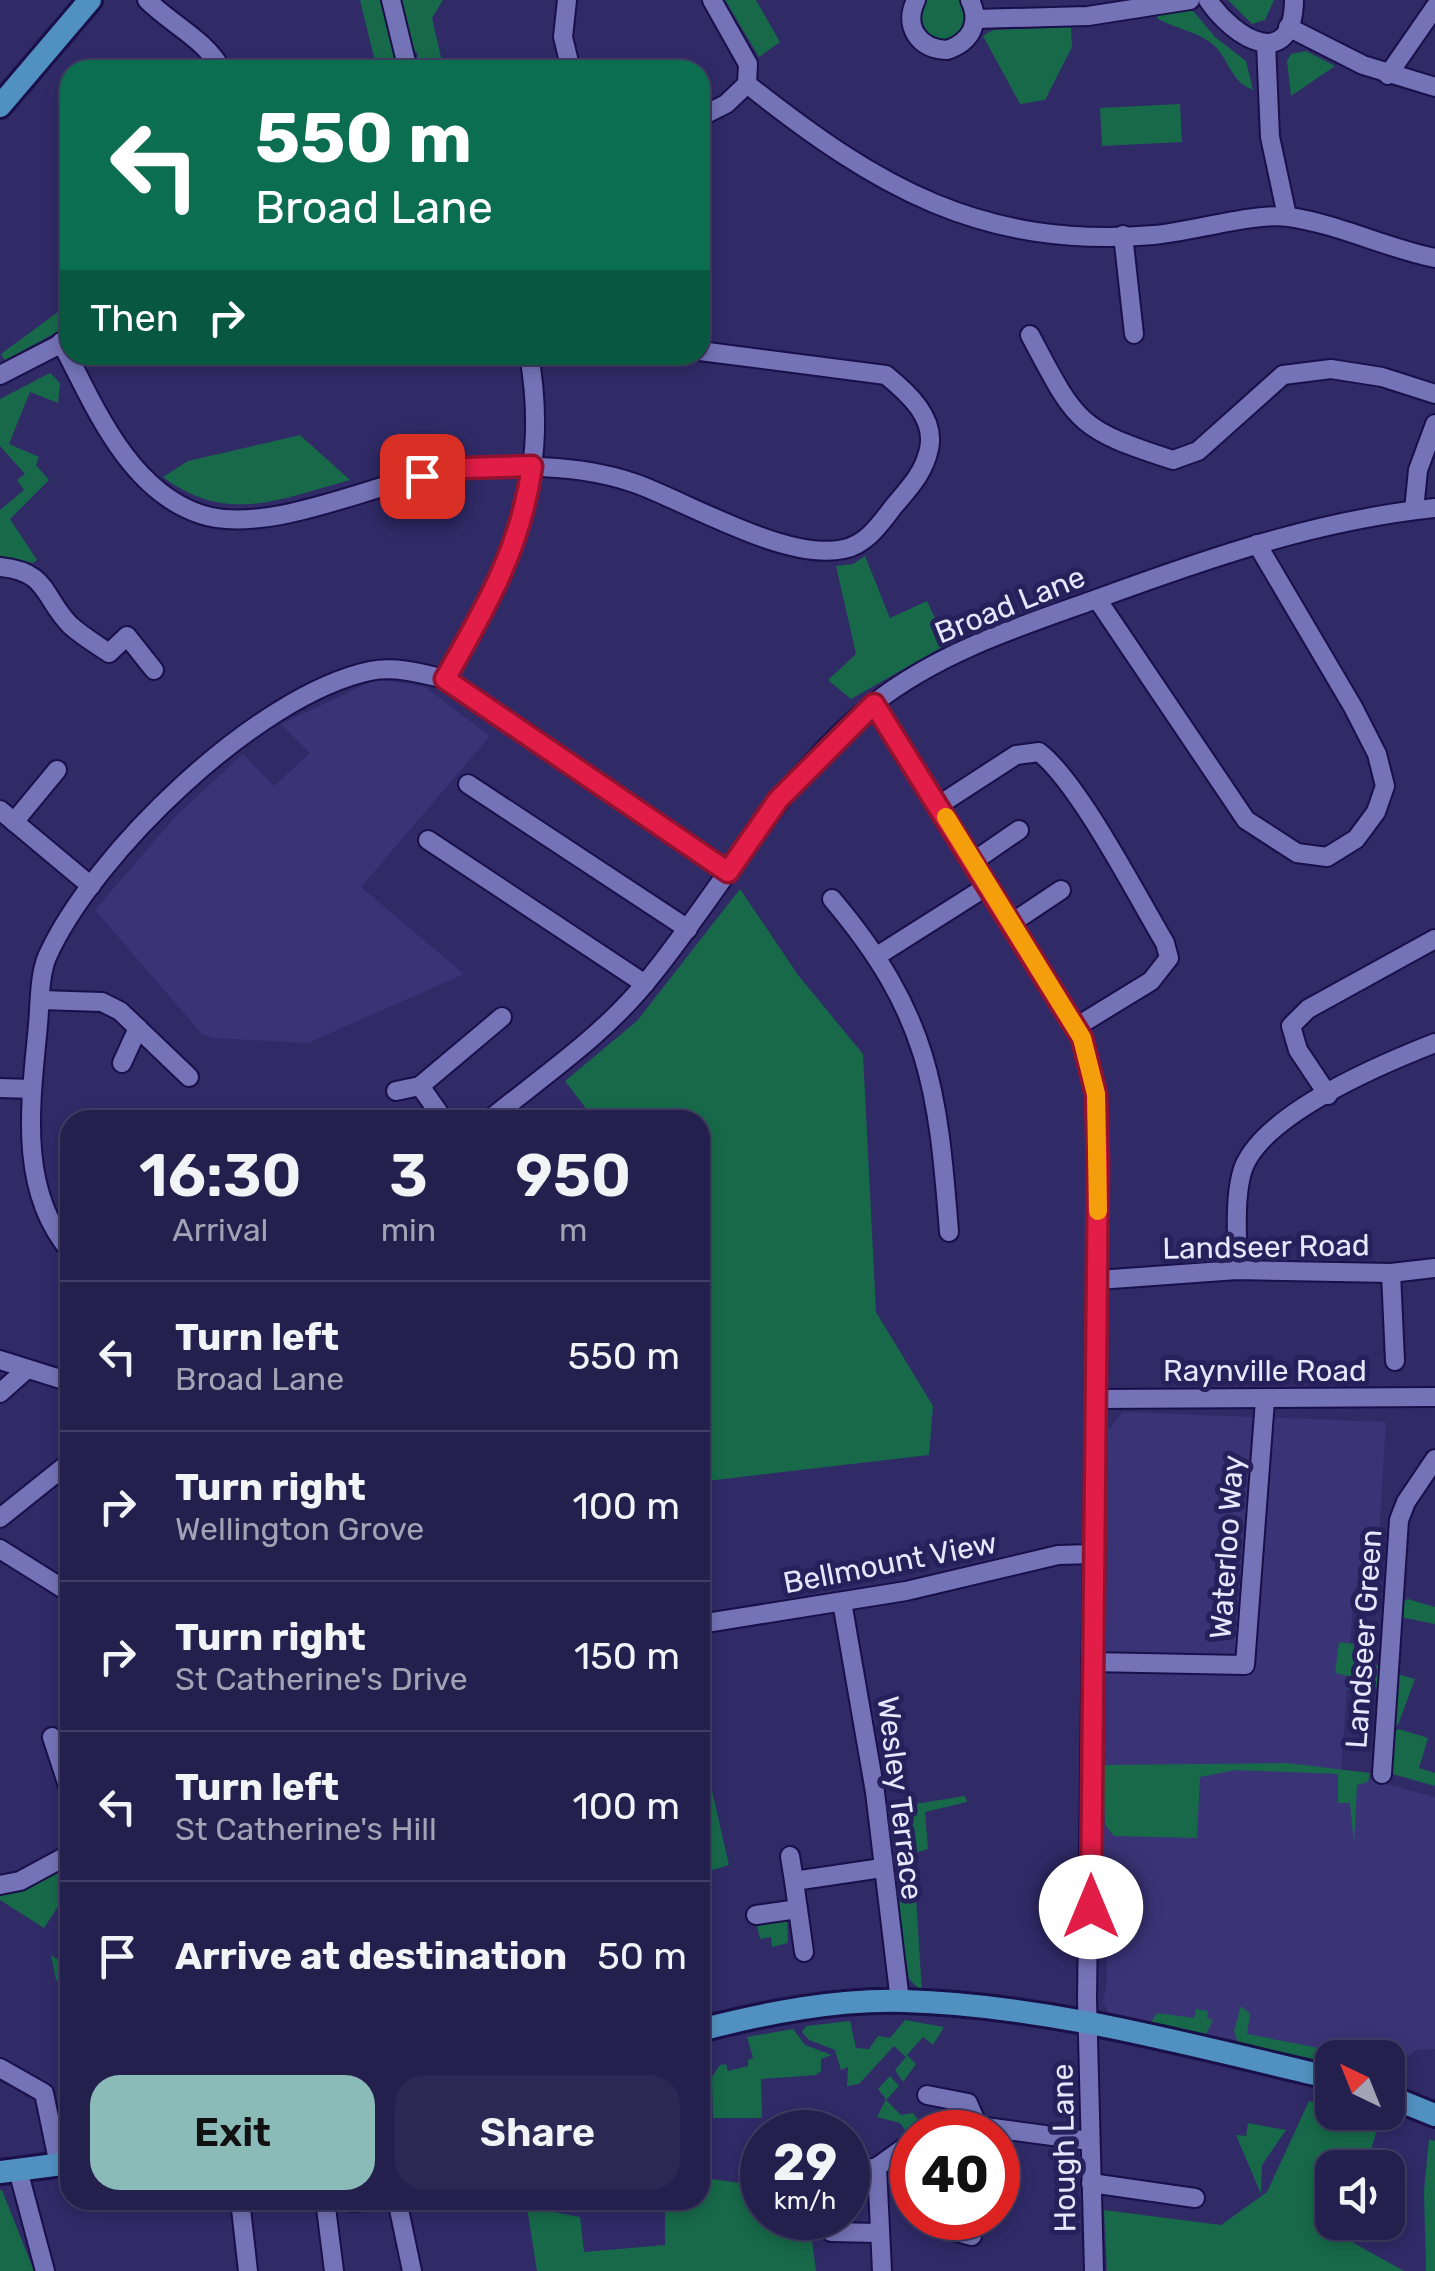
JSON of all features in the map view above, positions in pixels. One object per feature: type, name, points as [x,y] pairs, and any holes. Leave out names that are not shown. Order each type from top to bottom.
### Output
[{"type":"main road","points":[[0,106],[90,0]]},
{"type":"main road","points":[[710,2028],[786,2010],[900,2001],[1089,2024],[1315,2074]]},
{"type":"main road","points":[[1405,2103],[1435,2115]]},
{"type":"main road","points":[[9,2171],[60,2165]]},
{"type":"street","points":[[147,0],[185,34],[202,42],[215,60]]},
{"type":"street","points":[[391,0],[406,60]]},
{"type":"street","points":[[567,0],[563,37],[569,60]]},
{"type":"street","points":[[710,112],[726,104],[747,84],[748,64],[712,0]]},
{"type":"street","points":[[916,0],[912,28],[926,46],[936,50],[947,50],[967,40],[976,19],[970,0]]},
{"type":"street","points":[[976,19],[1088,16],[1190,0]]},
{"type":"street","points":[[1208,0],[1232,30],[1266,43],[1280,37],[1288,26],[1294,0]]},
{"type":"street","points":[[1388,75],[1435,8]]},
{"type":"street","points":[[1288,26],[1388,75],[1435,88]]},
{"type":"street","points":[[1266,43],[1270,137],[1287,216]]},
{"type":"street","points":[[747,84],[822,143],[876,178],[943,208],[1013,228],[1123,236],[1287,216],[1435,258]]},
{"type":"street","points":[[1123,236],[1134,334]]},
{"type":"street","points":[[1030,336],[1066,404],[1087,427],[1173,460],[1198,451],[1283,376],[1331,369],[1382,377],[1435,394]]},
{"type":"street","points":[[0,375],[60,343]]},
{"type":"street","points":[[77,365],[90,396],[146,483],[202,515],[231,520],[268,517],[464,468],[532,466],[632,482],[811,551],[845,550],[869,537],[914,484],[930,442],[925,419],[905,390],[886,375],[710,351]]},
{"type":"street","points":[[445,679],[492,594],[520,530],[532,466],[536,392],[531,365]]},
{"type":"street","points":[[1414,510],[1418,470],[1435,424]]},
{"type":"street","name":"Broad Lane","points":[[501,1110],[609,1022],[645,984],[778,800],[874,704],[965,646],[1214,555],[1435,508]]},
{"type":"street","points":[[1097,599],[1246,820],[1297,853],[1327,857],[1356,839],[1376,812],[1385,786],[1377,754],[1353,706],[1257,544]]},
{"type":"street","points":[[0,567],[27,572],[42,582],[68,622],[109,653],[127,636],[154,670]]},
{"type":"street","points":[[60,1238],[50,1224],[36,1180],[32,1089],[45,963],[64,924],[91,886],[190,780],[294,703],[341,679],[373,670],[407,670],[445,679],[728,872]]},
{"type":"street","name":"Hough Lane","points":[[874,704],[1076,1027],[1096,1094],[1098,1280],[1091,1554],[1089,2024],[1094,2271]]},
{"type":"street","points":[[938,805],[1016,755],[1032,750],[1055,767],[1102,840],[1165,943],[1169,958],[1152,981],[1076,1027]]},
{"type":"street","points":[[57,770],[7,816],[91,886]]},
{"type":"street","points":[[468,784],[688,928]]},
{"type":"street","points":[[974,862],[1019,830]]},
{"type":"street","points":[[428,840],[645,984]]},
{"type":"street","points":[[877,956],[989,886]]},
{"type":"street","points":[[1013,922],[1061,890]]},
{"type":"street","points":[[832,899],[877,956],[914,1021],[933,1080],[949,1232]]},
{"type":"street","points":[[1328,1095],[1298,1050],[1291,1026],[1308,1009],[1435,939]]},
{"type":"street","points":[[40,1000],[102,1002],[138,1028],[189,1076]]},
{"type":"street","points":[[396,1091],[420,1086],[502,1017]]},
{"type":"street","points":[[122,1063],[138,1028]]},
{"type":"street","points":[[1237,1270],[1241,1176],[1247,1159],[1262,1140],[1386,1062],[1435,1043]]},
{"type":"street","points":[[420,1086],[437,1110]]},
{"type":"street","points":[[0,1088],[32,1089]]},
{"type":"street","name":"Landseer Road","points":[[1098,1280],[1237,1270],[1391,1274],[1435,1268]]},
{"type":"street","points":[[1391,1274],[1395,1361]]},
{"type":"street","points":[[0,1360],[60,1379]]},
{"type":"street","points":[[0,1393],[27,1369]]},
{"type":"street","name":"Raynville Road","points":[[1095,1399],[1435,1396]]},
{"type":"street","name":"Waterloo Way","points":[[1091,1662],[1246,1665],[1265,1400]]},
{"type":"street","name":"Landseer Green","points":[[1382,1774],[1399,1520],[1406,1502],[1435,1459]]},
{"type":"street","points":[[0,1518],[60,1470]]},
{"type":"street","points":[[0,1549],[60,1587]]},
{"type":"street","name":"Bellmount View","points":[[710,1622],[842,1602],[1058,1555],[1091,1554]]},
{"type":"street","name":"Wesley Terrace","points":[[842,1602],[875,1792],[900,2001]]},
{"type":"street","points":[[52,1737],[60,1761]]},
{"type":"street","points":[[790,1856],[804,1952]]},
{"type":"street","points":[[0,1884],[20,1881],[60,1859]]},
{"type":"street","points":[[794,1881],[882,1868]]},
{"type":"street","points":[[756,1915],[798,1908]]},
{"type":"street","points":[[0,2068],[44,2093],[60,2147]]},
{"type":"street","points":[[927,2095],[968,2103],[971,2110]]},
{"type":"street","points":[[1020,2132],[1090,2141]]},
{"type":"street","points":[[870,2168],[890,2157]]},
{"type":"street","points":[[877,2166],[882,2271]]},
{"type":"street","points":[[9,2171],[45,2271]]},
{"type":"street","points":[[1091,2183],[1195,2198]]},
{"type":"street","points":[[241,2210],[248,2271]]},
{"type":"street","points":[[326,2210],[334,2271]]},
{"type":"street","points":[[399,2210],[412,2271]]},
{"type":"street","points":[[870,2233],[879,2233]]},
{"type":"shaded area","points":[[377,679],[425,687],[490,736],[361,887],[464,974],[308,1043],[202,1034],[95,910],[177,815],[243,754],[274,786],[310,753],[281,724]]},
{"type":"shaded area","points":[[1123,1412],[1386,1422],[1376,1588],[1354,1588],[1341,1772],[1435,1797],[1435,2049],[1416,2050],[1405,2059],[1405,2040],[1315,2040],[1315,2055],[1112,2018],[1103,2003],[1107,1981],[1103,1865],[1108,1430]]},
{"type":"green space","points":[[360,0],[385,0],[396,60],[375,60]]},
{"type":"green space","points":[[397,0],[443,0],[432,18],[442,60],[416,60],[418,54],[407,43]]},
{"type":"green space","points":[[725,0],[756,0],[780,42],[759,57]]},
{"type":"green space","points":[[922,0],[962,0],[969,24],[950,45],[921,37],[917,7]]},
{"type":"green space","points":[[1228,0],[1274,0],[1265,20],[1252,24]]},
{"type":"green space","points":[[1184,8],[1194,12],[1215,37],[1246,61],[1253,90],[1239,80],[1210,42],[1158,19],[1157,14]]},
{"type":"green space","points":[[1071,27],[1072,47],[1045,100],[1020,104],[983,36],[993,30]]},
{"type":"green space","points":[[1306,51],[1335,66],[1291,96],[1287,61],[1291,54]]},
{"type":"green space","points":[[1180,104],[1182,142],[1102,146],[1100,108]]},
{"type":"green space","points":[[60,310],[60,330],[5,360],[1,354]]},
{"type":"green space","points":[[50,373],[60,383],[58,403],[30,392],[9,444],[39,457],[36,465],[49,480],[10,519],[37,560],[33,563],[0,556],[0,510],[24,490],[17,480],[25,474],[0,446],[0,399]]},
{"type":"green space","points":[[300,435],[350,480],[277,500],[232,504],[187,492],[163,477],[188,461]]},
{"type":"green space","points":[[865,556],[890,618],[927,601],[947,644],[851,699],[828,680],[856,654],[836,566],[853,564]]},
{"type":"green space","points":[[740,889],[798,975],[863,1054],[876,1312],[933,1406],[929,1455],[710,1481],[710,1110],[587,1110],[565,1081],[637,1021]]},
{"type":"green space","points":[[1408,1599],[1435,1607],[1435,1624],[1400,1617],[1401,1602]]},
{"type":"green space","points":[[1339,1642],[1354,1644],[1353,1660],[1380,1666],[1376,1691],[1363,1683],[1365,1690],[1347,1689],[1348,1676],[1335,1673]]},
{"type":"green space","points":[[1398,1674],[1415,1679],[1398,1725],[1394,1724]]},
{"type":"green space","points":[[1399,1729],[1428,1738],[1419,1768],[1435,1773],[1435,1786],[1389,1773],[1393,1732]]},
{"type":"green space","points":[[1287,1763],[1370,1773],[1368,1782],[1357,1785],[1354,1843],[1350,1803],[1338,1803],[1338,1774],[1235,1770],[1200,1777],[1197,1838],[1114,1836],[1105,1825],[1103,1765]]},
{"type":"green space","points":[[710,1782],[729,1865],[710,1871]]},
{"type":"green space","points":[[965,1796],[967,1802],[925,1812],[928,1849],[890,1861],[883,1809]]},
{"type":"green space","points":[[60,1871],[60,1903],[44,1928],[0,1900],[0,1895],[35,1885]]},
{"type":"green space","points":[[915,1882],[922,1992],[909,1979],[894,1885]]},
{"type":"green space","points":[[787,1913],[788,1943],[772,1947],[771,1937],[760,1939],[757,1926],[769,1924],[768,1916]]},
{"type":"green space","points":[[51,1955],[60,1961],[60,1983],[56,1980]]},
{"type":"green space","points":[[1241,2006],[1250,2014],[1247,2034],[1315,2047],[1315,2059],[1238,2043],[1234,2031]]},
{"type":"green space","points":[[1196,2009],[1208,2011],[1207,2018],[1213,2020],[1204,2038],[1154,2029],[1151,2022],[1157,2013],[1194,2018]]},
{"type":"green space","points":[[905,2020],[944,2027],[933,2045],[923,2037],[907,2055],[916,2064],[903,2082],[895,2070],[906,2057],[894,2046],[859,2084],[847,2086],[848,2067],[841,2070],[835,2050],[809,2040],[802,2032],[806,2026],[850,2021],[856,2048],[869,2049],[878,2036],[890,2038]]},
{"type":"green space","points":[[793,2029],[805,2045],[832,2055],[821,2059],[821,2071],[816,2075],[761,2079],[762,2110],[740,2110],[740,2118],[713,2118],[712,2077],[720,2065],[726,2064],[728,2071],[748,2066],[748,2060],[753,2058],[747,2037]]},
{"type":"green space","points":[[890,2076],[899,2086],[886,2100],[896,2110],[890,2110],[890,2120],[877,2117],[886,2099],[878,2089]]},
{"type":"green space","points":[[1309,2101],[1315,2103],[1315,2130],[1377,2130],[1371,2150],[1315,2150],[1315,2240],[1350,2240],[1404,2271],[1107,2271],[1104,2210],[1221,2225],[1267,2192]]},
{"type":"green space","points":[[1248,2123],[1286,2130],[1262,2165],[1261,2194],[1236,2135],[1246,2136]]},
{"type":"green space","points":[[1429,2139],[1435,2141],[1435,2271],[1426,2271],[1424,2191]]},
{"type":"green space","points":[[710,2179],[740,2183],[740,2240],[812,2240],[816,2271],[537,2271],[527,2210],[580,2217],[584,2252],[665,2245],[665,2210],[710,2210]]},
{"type":"green space","points":[[2,2190],[34,2271],[0,2271]]},
{"type":"slow traffic","points":[[946,817],[1082,1038],[1096,1094],[1098,1211]]},
{"type":"route","points":[[422,476],[464,468],[532,466],[526,516],[492,594],[445,679],[728,872],[778,800],[874,704],[1082,1038],[1096,1094],[1098,1162],[1091,1554],[1091,1907]]}]
